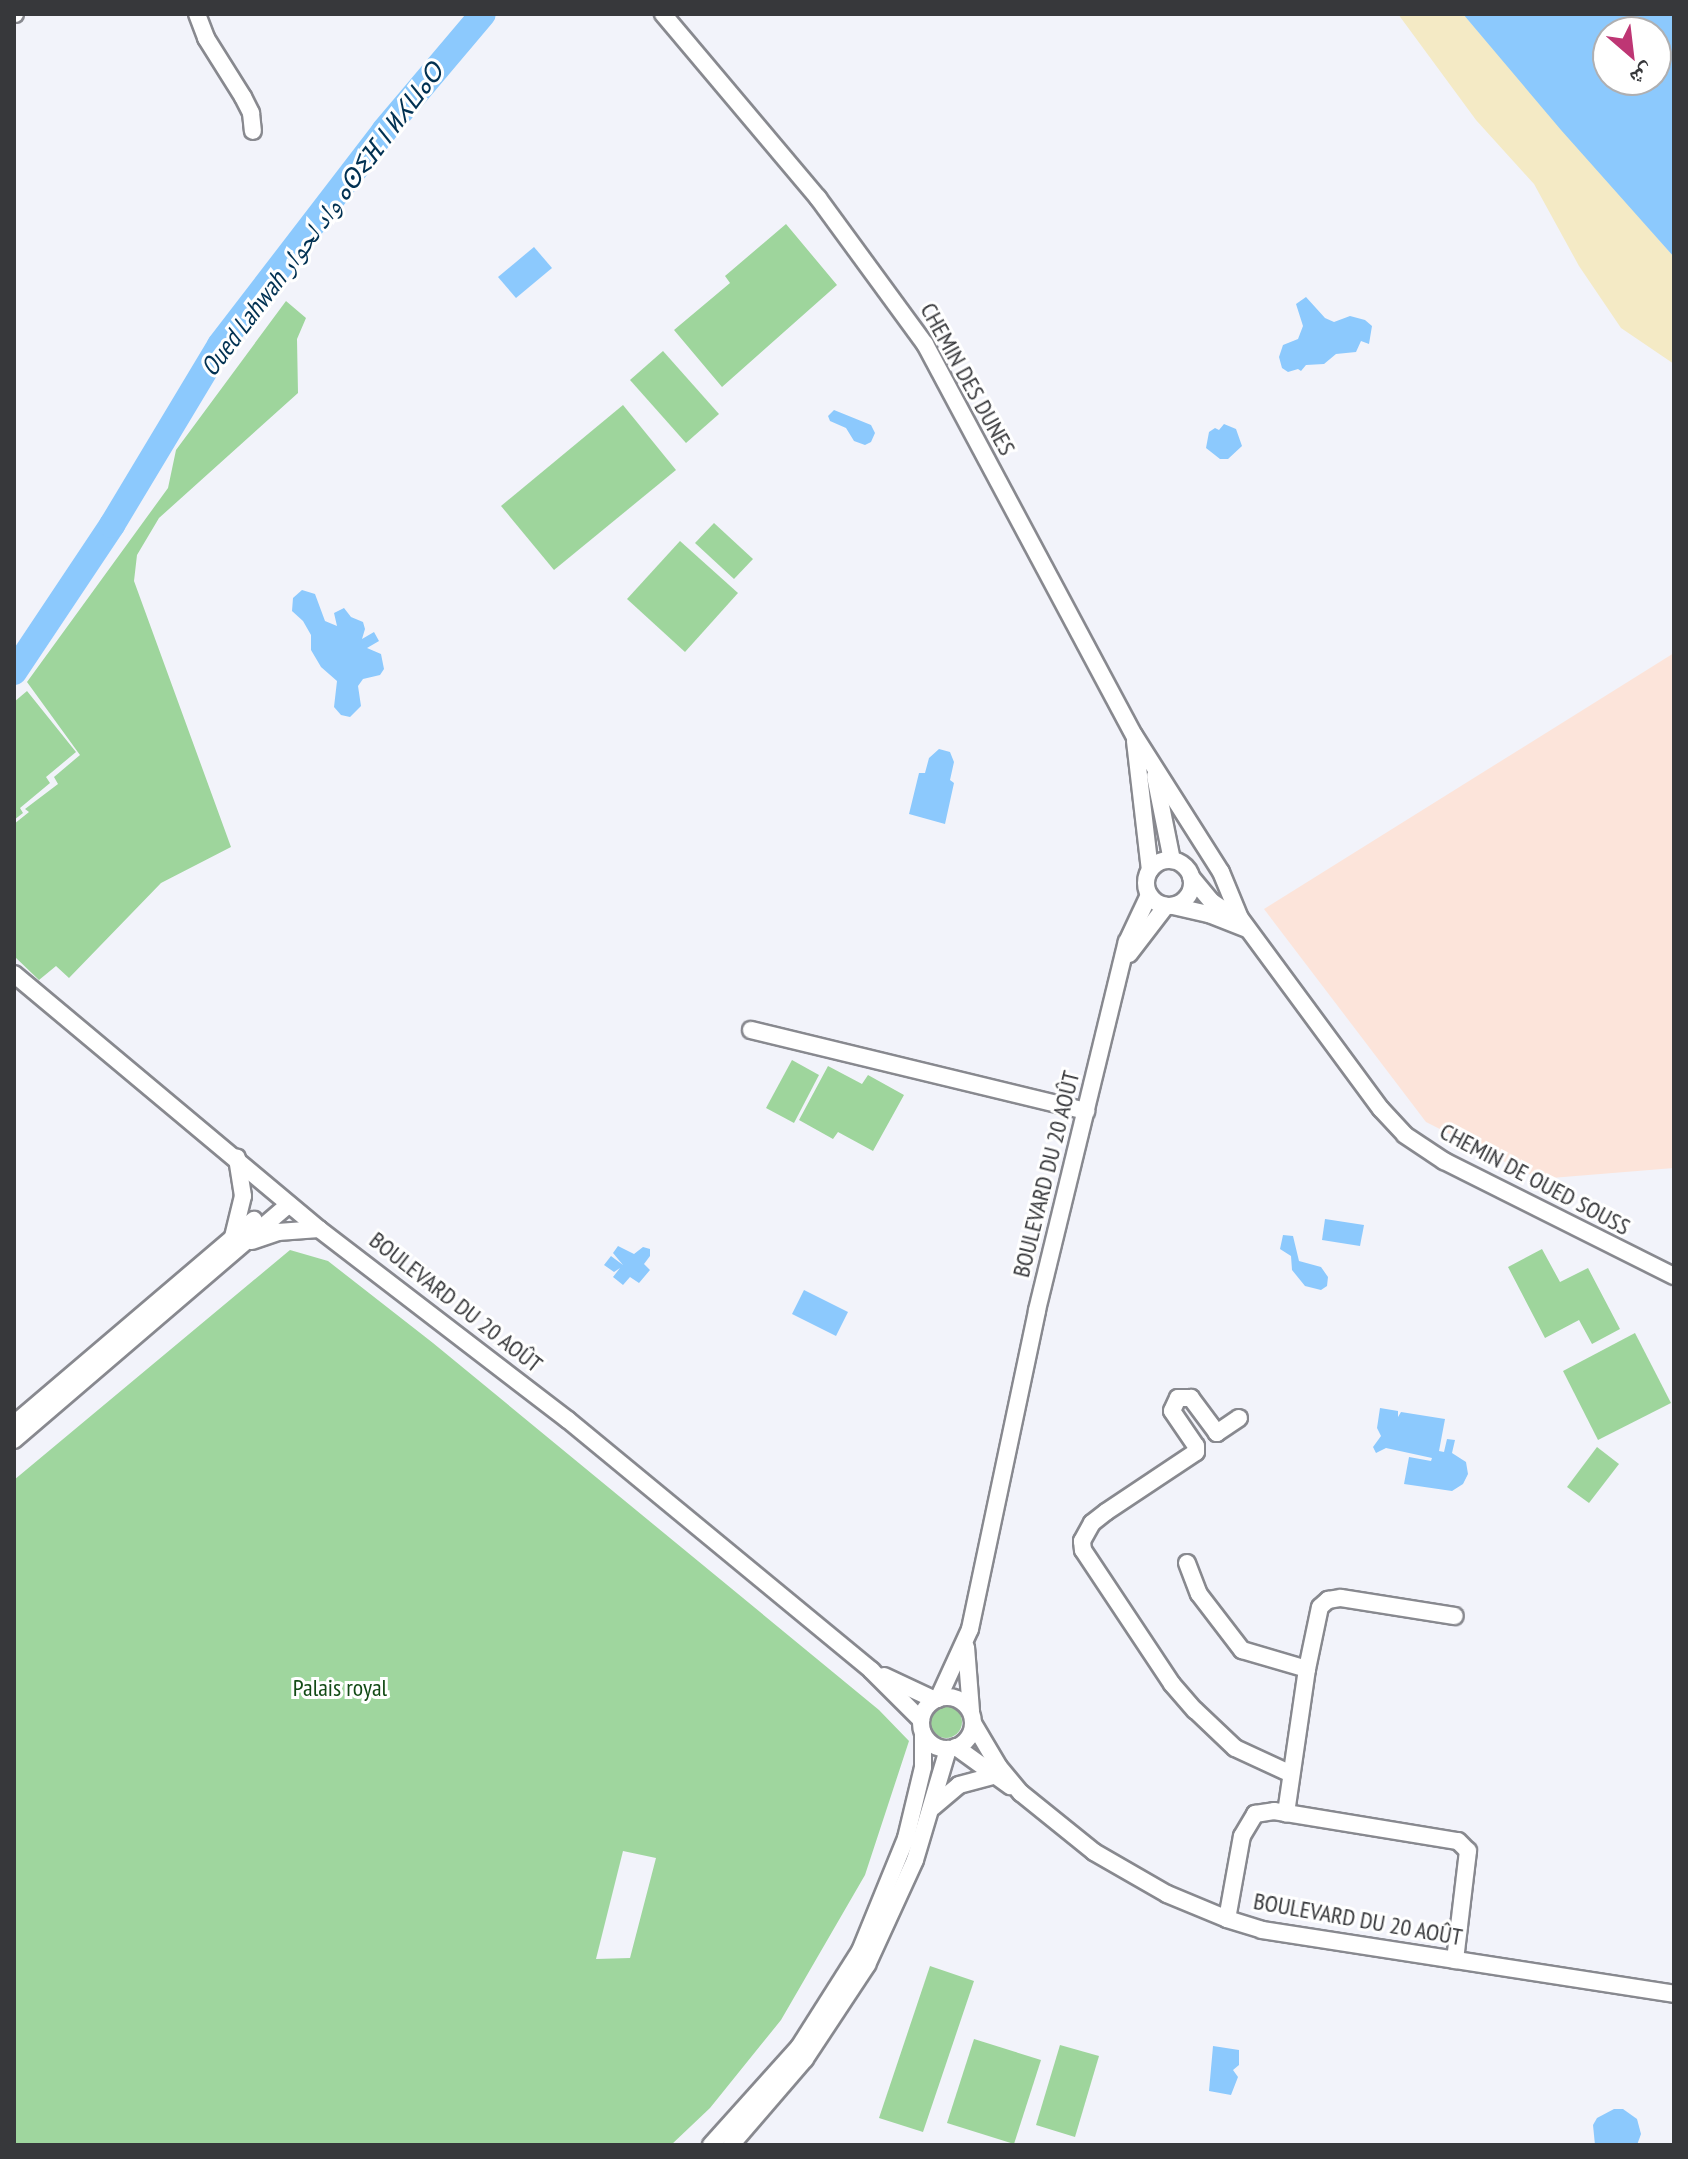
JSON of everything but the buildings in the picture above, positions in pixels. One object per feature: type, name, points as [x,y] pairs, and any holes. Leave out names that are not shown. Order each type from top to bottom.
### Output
[{"type":"street","points":[[197,14],[206,38],[243,97],[253,131]]},
{"type":"street","name":"CHEMIN DES DUNES","points":[[663,14],[818,198],[925,344],[1134,735],[1209,852]]},
{"type":"street","points":[[1134,735],[1150,870],[1146,883],[1149,895],[1169,906],[1244,924]]},
{"type":"street","name":"CHEMIN DES DUNES","points":[[1152,763],[1172,860]]},
{"type":"street","name":"CHEMIN DE OUED SOUSS","points":[[1209,852],[1244,924],[1375,1101],[1405,1135],[1457,1168],[1674,1276]]},
{"type":"street","points":[[1150,870],[1156,864],[1172,860],[1184,866],[1191,877],[1189,896],[1169,906]]},
{"type":"street","name":"CHEMIN DE OUED SOUSS","points":[[1191,877],[1212,902],[1244,924]]},
{"type":"street","name":"BOULEVARD DU 20 AOÛT","points":[[871,1670],[936,1699],[967,1637],[1033,1325],[1132,926],[1149,895]]},
{"type":"street","name":"BOULEVARD DU 20 AOÛT","points":[[1126,958],[1169,906]]},
{"type":"street","name":"BOULEVARD DU 20 AOÛT","points":[[14,974],[237,1157],[319,1229],[568,1420],[871,1670],[922,1727]]},
{"type":"street","points":[[751,1030],[1086,1111]]},
{"type":"street","points":[[236,1242],[243,1196],[237,1157]]},
{"type":"street","points":[[14,1440],[285,1200]]},
{"type":"street","points":[[14,1424],[236,1242],[278,1232],[319,1229]]},
{"type":"street","points":[[1239,1418],[1217,1433],[1191,1398],[1178,1398],[1172,1411],[1196,1446],[1196,1452],[1099,1517],[1084,1532],[1083,1550],[1172,1684],[1195,1710],[1235,1748],[1291,1774]]},
{"type":"street","points":[[1187,1563],[1199,1594],[1242,1650],[1307,1669]]},
{"type":"street","points":[[1286,1813],[1307,1669],[1320,1607],[1328,1600],[1341,1598],[1455,1616]]},
{"type":"street","name":"BOULEVARD DU 20 AOÛT","points":[[967,1637],[972,1718],[999,1767],[1021,1793]]},
{"type":"street","points":[[711,2145],[799,2047],[860,1951],[906,1838],[923,1767],[925,1708],[936,1699],[957,1699],[972,1718],[968,1738],[952,1748],[901,1896],[848,1997],[798,2069],[731,2145]]},
{"type":"street","points":[[922,1727],[936,1746],[952,1748]]},
{"type":"street","name":"BOULEVARD DU 20 AOÛT","points":[[952,1748],[1021,1793],[1094,1852],[1167,1894],[1227,1919],[1262,1930],[1674,1994]]},
{"type":"street","points":[[931,1809],[959,1785],[993,1776]]},
{"type":"street","points":[[1227,1919],[1239,1850],[1249,1821],[1264,1811],[1458,1841],[1466,1846],[1468,1861],[1455,1960]]},
{"type":"shaded area","points":[[1674,653],[1674,1168],[1539,1179],[1426,1122],[1264,909]]},
{"type":"green space","points":[[786,224],[837,285],[722,387],[674,330],[730,283],[725,276]]},
{"type":"green space","points":[[286,301],[306,318],[297,339],[298,393],[159,518],[137,555],[134,581],[231,847],[161,883],[69,978],[56,966],[39,980],[14,956],[14,824],[29,812],[25,809],[58,784],[54,777],[80,755],[27,682],[168,488],[176,450]]},
{"type":"green space","points":[[663,351],[719,414],[686,443],[630,380]]},
{"type":"green space","points":[[623,405],[676,470],[554,570],[501,506]]},
{"type":"green space","points":[[714,523],[753,559],[734,579],[695,543]]},
{"type":"green space","points":[[680,541],[738,593],[685,652],[627,599]]},
{"type":"green space","points":[[27,691],[76,752],[46,777],[50,783],[20,808],[23,813],[14,820],[14,702]]},
{"type":"green space","points":[[792,1060],[819,1075],[794,1123],[766,1108]]},
{"type":"green space","points":[[828,1066],[862,1084],[868,1075],[904,1095],[873,1151],[838,1132],[833,1139],[799,1120]]},
{"type":"green space","points":[[1542,1249],[1560,1282],[1588,1268],[1620,1329],[1592,1344],[1579,1320],[1545,1338],[1508,1267]]},
{"type":"green space","name":"Palais royal","points":[[290,1250],[328,1261],[433,1343],[879,1710],[909,1741],[865,1875],[781,2020],[710,2108],[671,2145],[14,2145],[14,1480]],"holes":[[[623,1851],[656,1858],[630,1958],[596,1959]]]},
{"type":"green space","points":[[1635,1333],[1671,1403],[1598,1440],[1563,1371]]},
{"type":"green space","points":[[1597,1447],[1619,1464],[1589,1503],[1567,1487]]},
{"type":"green space","points":[[946,1706],[958,1710],[962,1722],[958,1734],[946,1738],[934,1734],[930,1722],[934,1710]]},
{"type":"green space","points":[[930,1966],[974,1981],[923,2132],[879,2118]]},
{"type":"green space","points":[[974,2039],[1041,2060],[1014,2144],[947,2123]]},
{"type":"green space","points":[[1060,2045],[1099,2056],[1075,2137],[1036,2125]]},
{"type":"sand","points":[[1398,14],[1463,14],[1674,257],[1674,364],[1621,328],[1579,266],[1534,184],[1476,120]]},
{"type":"water","points":[[1463,14],[1674,14],[1674,257],[1561,130]]},
{"type":"water","points":[[534,247],[552,268],[516,298],[498,277]]},
{"type":"water","points":[[1306,297],[1325,318],[1334,322],[1350,316],[1365,320],[1372,326],[1369,344],[1361,341],[1356,352],[1336,354],[1324,364],[1306,365],[1301,371],[1288,372],[1282,368],[1279,357],[1283,345],[1298,339],[1303,326],[1296,304]]},
{"type":"water","points":[[834,410],[871,425],[875,433],[871,442],[865,445],[854,441],[846,428],[830,421],[828,416]]},
{"type":"water","points":[[1224,424],[1236,429],[1242,446],[1228,459],[1220,459],[1206,448],[1209,432],[1215,428],[1219,430]]},
{"type":"water","points":[[302,590],[315,594],[325,621],[337,626],[334,613],[344,608],[351,617],[363,622],[365,629],[362,639],[374,632],[379,641],[367,648],[381,654],[384,669],[380,675],[363,679],[358,686],[361,706],[350,717],[341,715],[334,707],[337,681],[321,667],[311,650],[311,635],[303,621],[292,611],[293,598]]},
{"type":"water","points":[[939,749],[950,752],[954,762],[950,780],[954,783],[945,824],[909,814],[919,773],[925,773],[929,758]]},
{"type":"water","points":[[1325,1219],[1364,1225],[1360,1246],[1322,1240]]},
{"type":"water","points":[[1283,1235],[1293,1236],[1299,1261],[1321,1267],[1328,1277],[1327,1286],[1321,1290],[1305,1286],[1292,1270],[1291,1256],[1280,1249]]},
{"type":"water","points":[[618,1246],[634,1254],[643,1247],[650,1249],[650,1256],[644,1264],[650,1270],[639,1283],[630,1277],[623,1285],[613,1277],[620,1268],[614,1272],[604,1265],[611,1256],[623,1265],[613,1253]]},
{"type":"water","points":[[804,1290],[848,1312],[836,1336],[792,1314]]},
{"type":"water","points":[[1380,1408],[1398,1411],[1398,1417],[1401,1412],[1445,1419],[1439,1451],[1444,1452],[1447,1439],[1455,1440],[1452,1453],[1466,1462],[1468,1474],[1463,1484],[1452,1491],[1404,1484],[1409,1457],[1431,1461],[1432,1458],[1386,1448],[1376,1453],[1373,1447],[1381,1436],[1377,1428]]},
{"type":"water","points":[[1213,2046],[1239,2050],[1239,2065],[1233,2070],[1238,2077],[1231,2095],[1209,2091]]},
{"type":"water","points":[[1614,2109],[1623,2109],[1637,2119],[1641,2134],[1637,2145],[1595,2145],[1593,2125],[1597,2118]]},
{"type":"waterway","name":"Oued Lahwah واد لحوار ⴰⵙⵉⴼ ⵏ ⵍⵃⵡⴰⵔ","points":[[14,672],[112,525],[220,345],[384,131],[483,14]]}]
